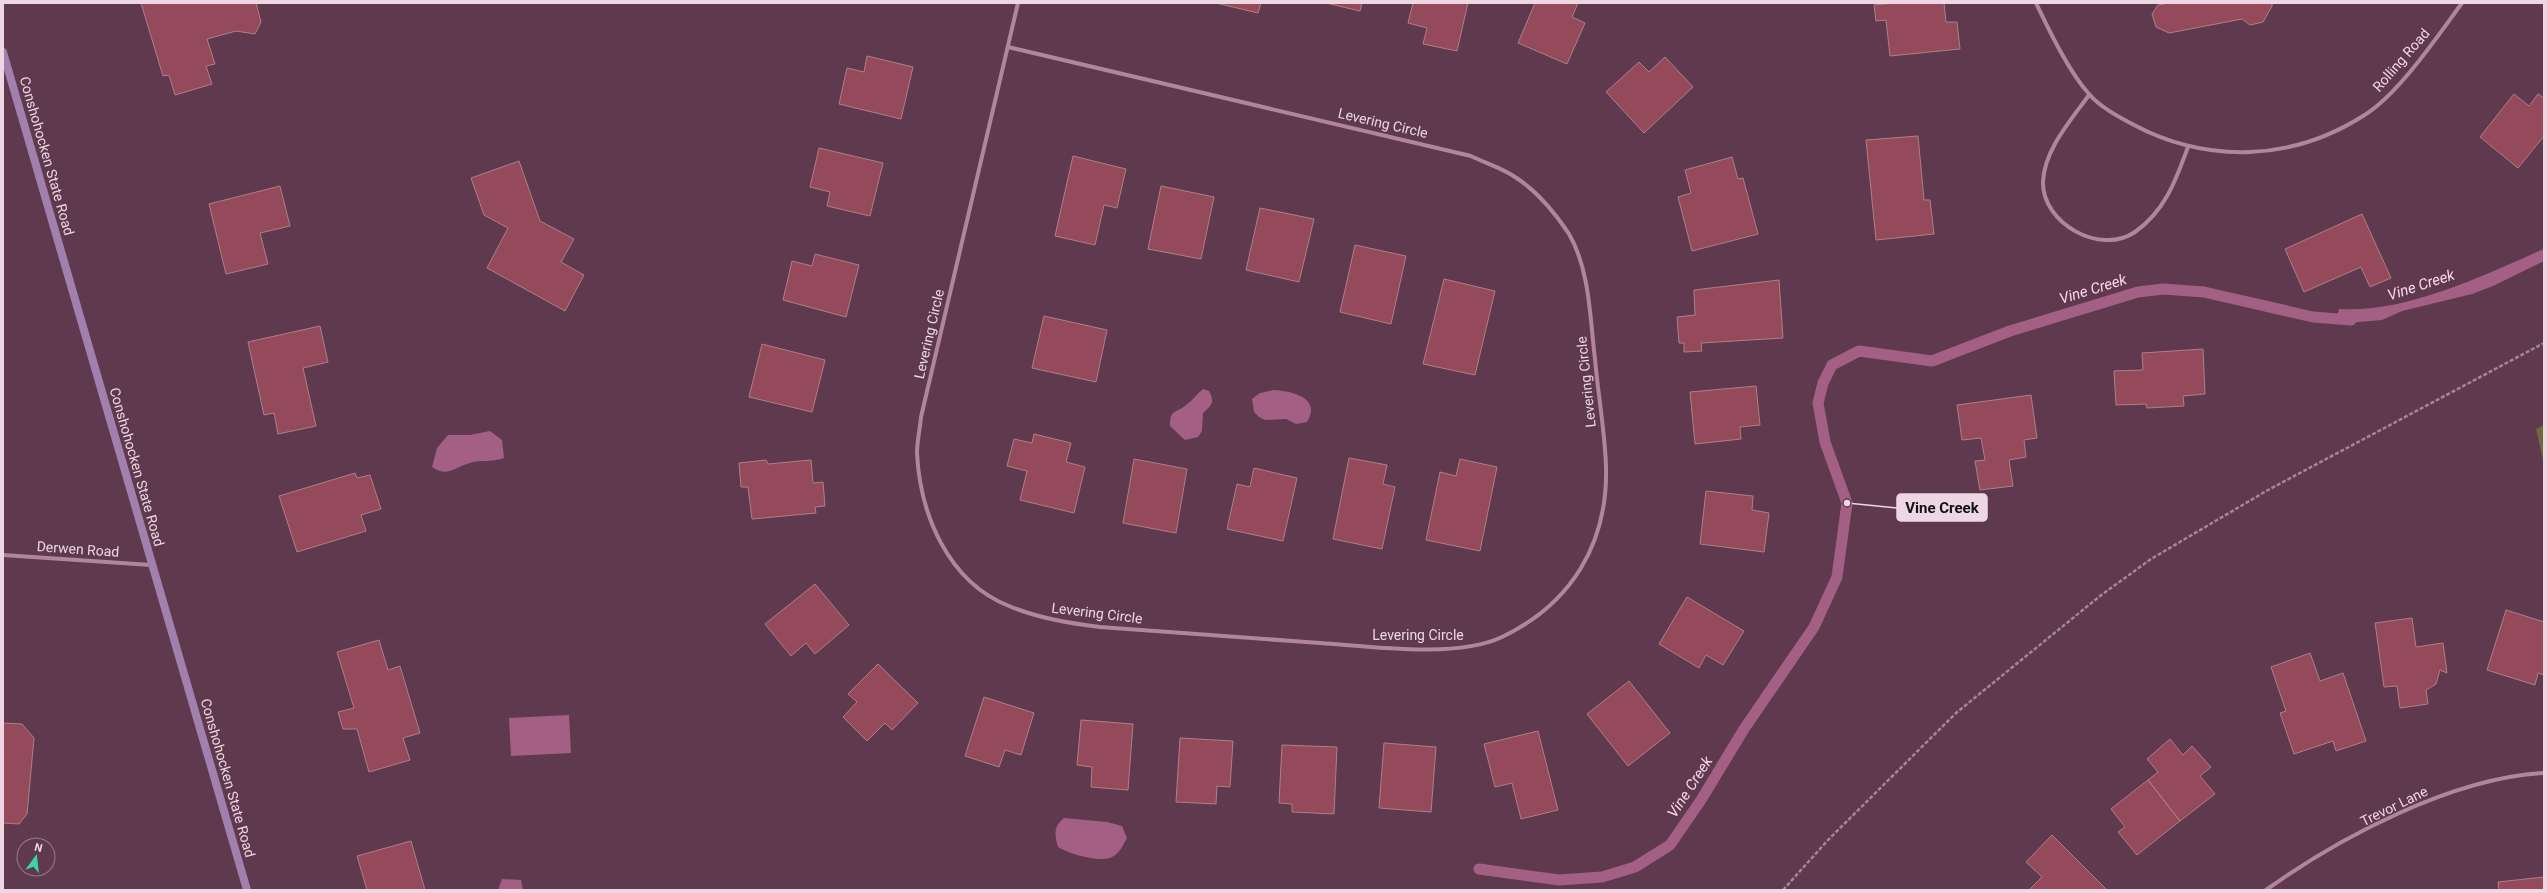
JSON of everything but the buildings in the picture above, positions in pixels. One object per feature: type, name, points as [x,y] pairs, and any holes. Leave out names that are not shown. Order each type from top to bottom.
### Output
[{"type":"main road","name":"Conshohocken State Road","points":[[3,52],[151,565],[247,890]]},
{"type":"street","name":"Levering Circle","points":[[1008,46],[1471,156],[1515,177],[1547,204],[1570,236],[1582,270],[1590,310],[1606,467],[1604,502],[1596,538],[1582,570],[1559,598],[1534,619],[1500,638],[1470,646],[1436,649],[1389,647],[1108,628],[1053,621],[1007,605],[977,586],[950,558],[931,523],[921,488],[917,451],[921,417],[1018,3]]},
{"type":"street","name":"Rolling Road","points":[[2036,3],[2055,41],[2089,95],[2120,117],[2138,127],[2188,147],[2232,154],[2280,150],[2318,139],[2364,116],[2397,86],[2462,3]]},
{"type":"street","points":[[2089,95],[2061,135],[2048,159],[2043,183],[2047,205],[2063,225],[2085,237],[2110,240],[2133,233],[2155,215],[2168,196],[2188,147]]},
{"type":"street","name":"Derwen Road","points":[[3,555],[151,565]]},
{"type":"street","name":"Trevor Lane","points":[[2266,890],[2330,850],[2400,814],[2444,795],[2487,780],[2544,773]]},
{"type":"path","points":[[1783,890],[1838,830],[1956,712],[2088,605],[2151,558],[2268,490],[2544,343]]},
{"type":"shaded area","points":[[2544,249],[2544,261],[2493,286],[2472,294],[2402,311],[2382,320],[2335,324],[2339,309],[2365,309],[2417,299],[2470,281]]},
{"type":"shaded area","points":[[1203,389],[1209,391],[1212,398],[1212,403],[1203,413],[1202,431],[1198,437],[1185,440],[1170,426],[1171,416]]},
{"type":"shaded area","points":[[1274,390],[1289,392],[1303,397],[1311,407],[1311,414],[1307,422],[1296,424],[1286,419],[1265,420],[1259,417],[1254,412],[1252,399],[1260,393]]},
{"type":"shaded area","points":[[2544,425],[2544,464],[2536,429]]},
{"type":"shaded area","points":[[490,431],[502,440],[504,458],[478,461],[447,472],[442,472],[432,467],[437,448],[448,435],[470,435]]},
{"type":"shaded area","points":[[569,715],[571,753],[511,756],[509,718]]},
{"type":"shaded area","points":[[1064,818],[1107,822],[1122,826],[1127,838],[1119,851],[1107,859],[1077,855],[1058,847],[1056,831],[1058,824]]},
{"type":"shaded area","points":[[502,879],[521,880],[523,890],[498,890]]},
{"type":"waterway","name":"Vine Creek","points":[[1479,869],[1559,880],[1602,877],[1635,867],[1670,845],[1701,800],[1744,729],[1814,627],[1837,577],[1847,503],[1825,442],[1818,403],[1823,383],[1832,365],[1859,351],[1932,361],[2010,331],[2138,292],[2163,289],[2204,292],[2313,317],[2351,320]]},
{"type":"place","name":"Vine Creek","points":[[1847,503]]}]
